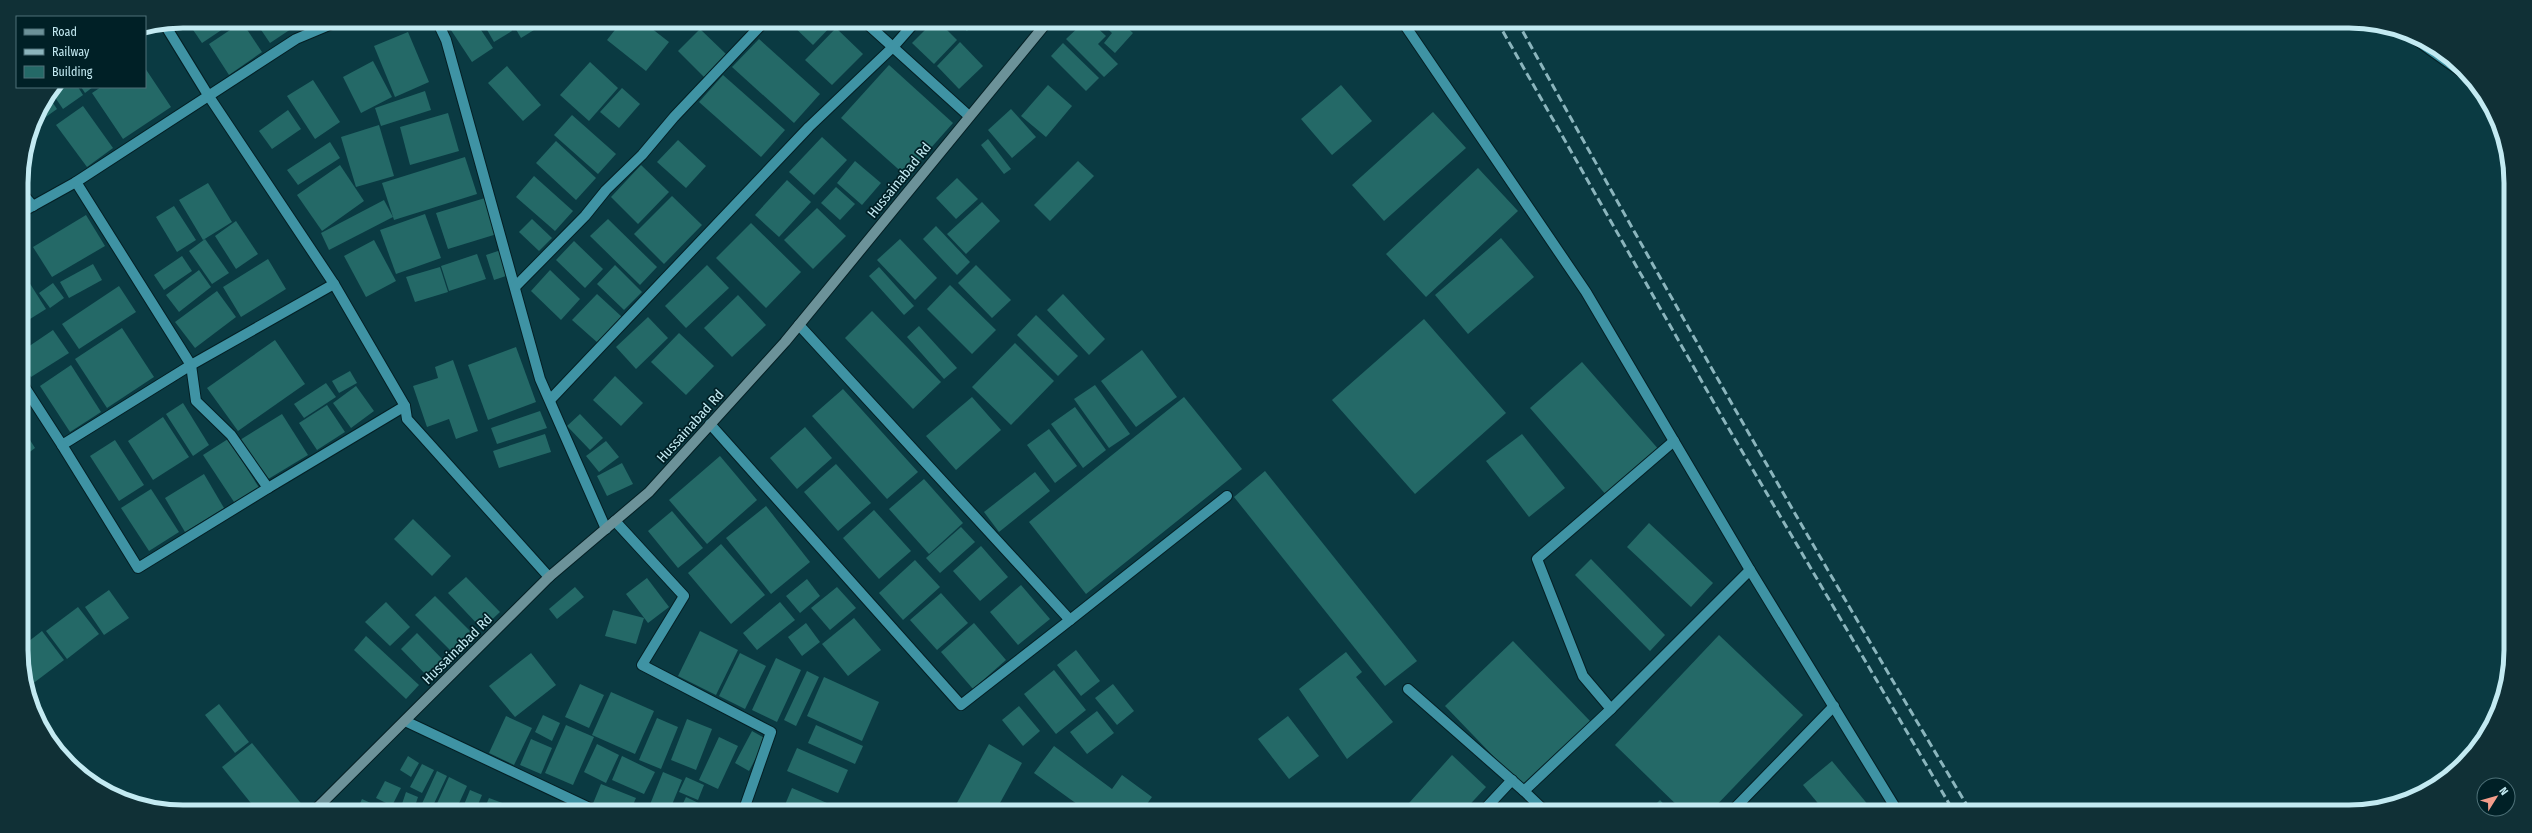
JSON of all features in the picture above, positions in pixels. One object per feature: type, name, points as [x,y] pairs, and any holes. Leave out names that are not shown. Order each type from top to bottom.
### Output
[{"type":"street","points":[[28,209],[76,182],[296,39],[322,28]]},
{"type":"street","points":[[440,28],[446,40],[540,379],[606,529]]},
{"type":"street","points":[[515,287],[585,216],[606,190],[642,155],[674,117],[758,28]]},
{"type":"street","points":[[872,28],[894,46],[969,116]]},
{"type":"street","points":[[550,400],[809,127],[894,46],[910,28]]},
{"type":"street","name":"Hussainabad Rd","points":[[320,805],[549,577],[650,492],[799,325],[1042,28]]},
{"type":"street","points":[[1407,28],[1586,292],[1750,570],[1894,805]]},
{"type":"street","points":[[164,29],[334,284],[404,406],[407,419],[549,577]]},
{"type":"street","points":[[167,29],[208,95]]},
{"type":"street","points":[[76,182],[190,365],[196,401],[231,435],[268,488]]},
{"type":"street","points":[[28,200],[33,206]]},
{"type":"street","points":[[62,445],[190,365],[334,284]]},
{"type":"street","points":[[799,325],[1070,620]]},
{"type":"street","points":[[28,393],[138,568],[404,406]]},
{"type":"street","points":[[710,424],[960,705],[1227,496]]},
{"type":"street","points":[[1611,709],[1583,676],[1537,560],[1674,440]]},
{"type":"street","points":[[615,521],[684,596],[642,665],[772,732],[746,805]]},
{"type":"street","points":[[1524,792],[1611,709],[1750,570]]},
{"type":"street","points":[[1408,689],[1538,805]]},
{"type":"street","points":[[1738,805],[1834,706]]},
{"type":"street","points":[[405,721],[583,805]]},
{"type":"street","points":[[1489,805],[1512,780]]},
{"type":"building","points":[[192,28],[224,28],[202,43]]},
{"type":"building","points":[[233,28],[246,28],[262,52],[229,75],[209,44]]},
{"type":"building","points":[[260,28],[292,28],[270,43]]},
{"type":"building","points":[[450,28],[480,28],[493,48],[472,62]]},
{"type":"building","points":[[486,28],[510,28],[512,31],[494,42]]},
{"type":"building","points":[[515,28],[537,28],[521,38]]},
{"type":"building","points":[[616,28],[651,28],[669,42],[646,71],[607,40]]},
{"type":"building","points":[[795,28],[829,28],[813,45]]},
{"type":"building","points":[[836,28],[863,54],[832,85],[805,60]]},
{"type":"building","points":[[927,28],[945,28],[957,40],[934,64],[912,43]]},
{"type":"building","points":[[1078,28],[1097,28],[1106,36],[1098,44],[1118,64],[1104,77],[1066,39]]},
{"type":"building","points":[[1107,28],[1128,28],[1133,33],[1115,53],[1104,43],[1112,33]]},
{"type":"building","points":[[700,29],[726,54],[704,77],[678,51]]},
{"type":"building","points":[[408,32],[429,82],[395,97],[374,46]]},
{"type":"building","points":[[759,39],[820,94],[794,123],[732,67]]},
{"type":"building","points":[[960,42],[983,66],[959,89],[937,66]]},
{"type":"building","points":[[1063,43],[1099,78],[1086,91],[1051,56]]},
{"type":"building","points":[[373,61],[392,97],[361,113],[343,77]]},
{"type":"building","points":[[590,62],[618,88],[589,121],[560,95]]},
{"type":"building","points":[[889,65],[953,123],[906,176],[841,118]]},
{"type":"building","points":[[507,66],[541,105],[523,121],[488,83]]},
{"type":"building","points":[[146,70],[171,107],[123,139],[92,93],[100,88],[146,88]]},
{"type":"building","points":[[723,75],[785,130],[761,157],[699,102]]},
{"type":"building","points":[[313,80],[340,122],[315,139],[287,96]]},
{"type":"building","points":[[1048,85],[1072,106],[1046,137],[1021,116]]},
{"type":"building","points":[[1341,85],[1372,121],[1332,155],[1301,119]]},
{"type":"building","points":[[61,88],[79,88],[83,95],[63,109],[54,96]]},
{"type":"building","points":[[82,88],[92,88],[85,93]]},
{"type":"building","points":[[622,88],[640,104],[619,128],[600,112]]},
{"type":"building","points":[[425,91],[431,110],[381,126],[375,108]]},
{"type":"building","points":[[52,101],[57,109],[42,120]]},
{"type":"building","points":[[83,106],[113,148],[87,167],[56,125]]},
{"type":"building","points":[[1011,109],[1036,137],[1012,158],[988,130]]},
{"type":"building","points":[[288,110],[301,129],[272,149],[259,131]]},
{"type":"building","points":[[1433,112],[1466,148],[1384,221],[1352,185]]},
{"type":"building","points":[[448,113],[459,151],[410,165],[400,127]]},
{"type":"building","points":[[572,115],[616,154],[598,174],[554,135]]},
{"type":"building","points":[[379,125],[394,176],[356,187],[341,137]]},
{"type":"building","points":[[822,137],[847,160],[814,195],[789,172]]},
{"type":"building","points":[[988,139],[1011,169],[1004,174],[981,145]]},
{"type":"building","points":[[678,140],[706,166],[686,188],[657,162]]},
{"type":"building","points":[[556,141],[596,178],[576,200],[536,163]]},
{"type":"building","points":[[330,142],[340,158],[298,185],[287,170]]},
{"type":"building","points":[[465,157],[477,194],[394,220],[382,183]]},
{"type":"building","points":[[855,161],[881,183],[862,205],[837,183]]},
{"type":"building","points":[[1078,161],[1094,176],[1050,221],[1034,205]]},
{"type":"building","points":[[340,165],[364,201],[322,231],[297,195]]},
{"type":"building","points":[[641,165],[669,192],[638,224],[611,197]]},
{"type":"building","points":[[1478,168],[1518,211],[1426,297],[1386,254]]},
{"type":"building","points":[[534,176],[573,211],[555,231],[516,197]]},
{"type":"building","points":[[957,178],[978,199],[956,219],[936,198]]},
{"type":"building","points":[[787,180],[811,202],[779,237],[755,215]]},
{"type":"building","points":[[208,183],[232,222],[203,240],[179,200]]},
{"type":"building","points":[[836,187],[855,204],[840,220],[821,203]]},
{"type":"building","points":[[672,196],[702,225],[664,264],[634,234]]},
{"type":"building","points":[[485,198],[497,234],[448,249],[436,213]]},
{"type":"building","points":[[384,200],[393,217],[329,250],[321,233]]},
{"type":"building","points":[[982,202],[1000,221],[966,254],[947,234]]},
{"type":"building","points":[[174,206],[196,240],[177,252],[156,217]]},
{"type":"building","points":[[817,208],[846,236],[813,269],[784,240]]},
{"type":"building","points":[[425,214],[441,258],[396,274],[380,230]]},
{"type":"building","points":[[86,215],[105,246],[52,277],[33,247]]},
{"type":"building","points":[[532,219],[552,238],[539,251],[519,232]]},
{"type":"building","points":[[608,219],[657,267],[640,285],[590,236]]},
{"type":"building","points":[[236,221],[258,254],[236,269],[215,236]]},
{"type":"building","points":[[751,223],[801,272],[766,308],[716,258]]},
{"type":"building","points":[[936,226],[970,262],[957,275],[923,239]]},
{"type":"building","points":[[1501,238],[1534,277],[1468,334],[1435,295]]},
{"type":"building","points":[[205,239],[229,273],[212,284],[189,251]]},
{"type":"building","points":[[900,239],[937,278],[915,300],[877,260]]},
{"type":"building","points":[[374,240],[396,281],[366,297],[344,256]]},
{"type":"building","points":[[574,241],[603,269],[585,288],[556,260]]},
{"type":"building","points":[[501,250],[509,275],[494,280],[486,255]]},
{"type":"building","points":[[477,254],[486,279],[449,291],[441,266]]},
{"type":"building","points":[[182,256],[192,271],[164,290],[154,275]]},
{"type":"building","points":[[268,259],[286,289],[241,317],[223,287]]},
{"type":"building","points":[[93,264],[102,280],[69,298],[60,282]]},
{"type":"building","points":[[615,265],[642,292],[624,310],[597,284]]},
{"type":"building","points":[[707,265],[729,288],[686,328],[665,306]]},
{"type":"building","points":[[976,265],[1011,300],[992,318],[958,283]]},
{"type":"building","points":[[440,267],[448,292],[415,302],[406,277]]},
{"type":"building","points":[[879,267],[914,306],[904,315],[869,276]]},
{"type":"building","points":[[199,270],[211,287],[179,312],[166,295]]},
{"type":"building","points":[[550,270],[580,299],[561,320],[531,291]]},
{"type":"building","points":[[28,280],[46,309],[28,320]]},
{"type":"building","points":[[53,283],[64,298],[50,308],[39,293]]},
{"type":"building","points":[[950,285],[996,330],[972,354],[927,309]]},
{"type":"building","points":[[119,286],[136,312],[79,349],[62,324]]},
{"type":"building","points":[[217,291],[236,317],[195,348],[175,322]]},
{"type":"building","points":[[597,294],[622,317],[598,343],[572,320]]},
{"type":"building","points":[[1063,294],[1105,339],[1089,355],[1047,310]]},
{"type":"building","points":[[738,295],[766,325],[732,357],[704,328]]},
{"type":"building","points":[[872,311],[941,382],[913,409],[845,338]]},
{"type":"building","points":[[1036,315],[1078,356],[1058,376],[1017,335]]},
{"type":"building","points":[[648,317],[668,338],[636,369],[616,347]]},
{"type":"building","points":[[1424,319],[1506,413],[1415,494],[1332,400]]},
{"type":"building","points":[[919,326],[957,368],[944,379],[907,337]]},
{"type":"building","points":[[122,328],[154,377],[107,408],[75,359]]},
{"type":"building","points":[[53,330],[69,353],[31,377],[28,372],[28,347]]},
{"type":"building","points":[[679,333],[714,366],[686,395],[651,362]]},
{"type":"building","points":[[275,340],[305,384],[238,431],[207,388]]},
{"type":"building","points":[[1015,343],[1054,381],[1011,425],[972,387]]},
{"type":"building","points":[[516,347],[536,402],[488,420],[468,365]]},
{"type":"building","points":[[1142,350],[1177,397],[1136,427],[1101,381]]},
{"type":"building","points":[[453,360],[478,431],[456,439],[449,419],[427,427],[413,386],[438,378],[435,367]]},
{"type":"building","points":[[1582,362],[1660,451],[1608,497],[1530,408]]},
{"type":"building","points":[[71,365],[101,412],[70,432],[40,386]]},
{"type":"building","points":[[350,371],[357,383],[339,393],[332,381]]},
{"type":"building","points":[[615,376],[643,403],[621,426],[593,400]]},
{"type":"building","points":[[326,383],[336,397],[304,418],[294,404]]},
{"type":"building","points":[[1095,385],[1130,434],[1109,448],[1074,399]]},
{"type":"building","points":[[356,386],[374,411],[351,428],[333,403]]},
{"type":"building","points":[[843,389],[918,472],[887,499],[812,416]]},
{"type":"building","points":[[972,397],[1001,430],[956,470],[926,436]]},
{"type":"building","points":[[1184,397],[1242,469],[1086,594],[1029,522]]},
{"type":"building","points":[[183,403],[209,445],[193,456],[166,414]]},
{"type":"building","points":[[327,405],[345,432],[317,450],[299,423]]},
{"type":"building","points":[[1075,407],[1106,450],[1083,468],[1051,424]]},
{"type":"building","points":[[540,411],[547,428],[497,444],[491,428]]},
{"type":"building","points":[[282,414],[308,455],[265,481],[240,440]]},
{"type":"building","points":[[580,414],[603,438],[590,450],[567,426]]},
{"type":"building","points":[[163,417],[189,457],[153,480],[128,441]]},
{"type":"building","points":[[805,427],[832,458],[797,489],[770,458]]},
{"type":"building","points":[[1049,429],[1077,466],[1055,483],[1027,445]]},
{"type":"building","points":[[545,434],[551,452],[499,468],[493,451]]},
{"type":"building","points":[[1522,434],[1565,488],[1529,517],[1486,461]]},
{"type":"building","points":[[28,437],[35,448],[28,453]]},
{"type":"building","points":[[228,439],[260,489],[236,505],[203,455]]},
{"type":"building","points":[[115,440],[144,485],[119,501],[90,456]]},
{"type":"building","points":[[606,441],[619,457],[599,472],[586,456]]},
{"type":"building","points":[[720,456],[757,500],[707,544],[669,500]]},
{"type":"building","points":[[622,463],[633,484],[607,496],[597,476]]},
{"type":"building","points":[[836,464],[871,503],[838,531],[804,492]]},
{"type":"building","points":[[1265,471],[1417,661],[1385,686],[1234,497]]},
{"type":"building","points":[[1035,472],[1050,491],[999,532],[984,512]]},
{"type":"building","points":[[204,474],[224,508],[185,532],[165,498]]},
{"type":"building","points":[[924,479],[963,523],[929,554],[889,509]]},
{"type":"building","points":[[151,489],[179,532],[149,551],[121,508]]},
{"type":"building","points":[[766,506],[810,562],[771,594],[726,538]]},
{"type":"building","points":[[874,510],[911,551],[879,579],[843,538]]},
{"type":"building","points":[[672,511],[703,548],[678,568],[648,531]]},
{"type":"building","points":[[413,519],[451,556],[432,576],[394,539]]},
{"type":"building","points":[[1649,523],[1713,583],[1691,607],[1627,547]]},
{"type":"building","points":[[961,527],[975,542],[940,573],[926,558]]},
{"type":"building","points":[[721,544],[765,595],[731,624],[688,573]]},
{"type":"building","points":[[981,546],[1008,577],[980,601],[953,571]]},
{"type":"building","points":[[1591,559],[1665,635],[1650,651],[1575,575]]},
{"type":"building","points":[[915,560],[940,587],[903,620],[879,593]]},
{"type":"building","points":[[466,577],[500,612],[482,629],[448,593]]},
{"type":"building","points":[[647,578],[669,607],[648,623],[626,594]]},
{"type":"building","points":[[807,579],[820,596],[800,613],[786,596]]},
{"type":"building","points":[[1021,585],[1050,619],[1018,645],[990,612]]},
{"type":"building","points":[[575,587],[584,597],[557,619],[549,609]]},
{"type":"building","points":[[837,587],[856,608],[830,630],[811,608]]},
{"type":"building","points":[[109,590],[129,618],[104,635],[85,607]]},
{"type":"building","points":[[941,593],[968,623],[937,650],[910,620]]},
{"type":"building","points":[[435,596],[475,636],[455,655],[415,615]]},
{"type":"building","points":[[386,602],[410,627],[390,646],[365,622]]},
{"type":"building","points":[[780,602],[795,620],[757,650],[743,633]]},
{"type":"building","points":[[78,607],[99,634],[67,659],[46,631]]},
{"type":"building","points":[[613,610],[644,618],[636,644],[605,636]]},
{"type":"building","points":[[854,618],[881,650],[848,676],[822,644]]},
{"type":"building","points":[[806,623],[820,642],[802,656],[788,637]]},
{"type":"building","points":[[974,623],[1006,660],[973,689],[941,652]]},
{"type":"building","points":[[42,631],[64,660],[32,684],[28,660],[28,642]]},
{"type":"building","points":[[700,631],[738,650],[716,695],[678,676]]},
{"type":"building","points":[[417,633],[446,663],[430,679],[401,649]]},
{"type":"building","points":[[1719,635],[1803,715],[1717,805],[1677,805],[1615,745]]},
{"type":"building","points":[[366,636],[419,685],[406,699],[354,650]]},
{"type":"building","points":[[1513,641],[1591,722],[1523,787],[1445,706]]},
{"type":"building","points":[[1076,650],[1100,681],[1081,696],[1057,665]]},
{"type":"building","points":[[1346,652],[1362,672],[1356,677],[1393,722],[1347,759],[1299,689]]},
{"type":"building","points":[[531,653],[556,685],[515,717],[489,686]]},
{"type":"building","points":[[740,653],[766,666],[745,709],[719,696]]},
{"type":"building","points":[[776,658],[801,670],[777,722],[752,710]]},
{"type":"building","points":[[1054,670],[1086,710],[1056,734],[1024,694]]},
{"type":"building","points":[[807,671],[819,677],[796,726],[784,720]]},
{"type":"building","points":[[824,677],[879,702],[862,741],[807,716]]},
{"type":"building","points":[[580,684],[604,695],[589,728],[565,717]]},
{"type":"building","points":[[1113,684],[1134,711],[1117,725],[1095,698]]},
{"type":"building","points":[[611,692],[654,711],[635,754],[592,735]]},
{"type":"building","points":[[219,704],[249,742],[235,753],[205,715]]},
{"type":"building","points":[[1019,706],[1040,731],[1023,746],[1002,720]]},
{"type":"building","points":[[1097,711],[1114,733],[1087,754],[1070,732]]},
{"type":"building","points":[[543,715],[560,723],[552,741],[535,732]]},
{"type":"building","points":[[506,716],[532,728],[514,765],[489,753]]},
{"type":"building","points":[[1288,716],[1319,756],[1289,779],[1258,739]]},
{"type":"building","points":[[657,718],[678,727],[661,769],[639,760]]},
{"type":"building","points":[[687,719],[712,729],[696,770],[671,760]]},
{"type":"building","points":[[566,725],[594,737],[573,785],[545,773]]},
{"type":"building","points":[[816,725],[863,746],[855,764],[808,743]]},
{"type":"building","points":[[752,731],[766,739],[749,771],[735,763]]},
{"type":"building","points":[[719,737],[738,746],[718,789],[699,780]]},
{"type":"building","points":[[531,739],[552,748],[541,774],[520,765]]},
{"type":"building","points":[[252,743],[302,805],[252,805],[222,767]]},
{"type":"building","points":[[597,744],[619,755],[606,783],[584,772]]},
{"type":"building","points":[[989,744],[1022,763],[999,805],[956,805]]},
{"type":"building","points":[[1054,746],[1112,789],[1122,775],[1152,797],[1146,805],[1078,805],[1034,773]]},
{"type":"building","points":[[797,748],[848,770],[838,793],[787,771]]},
{"type":"building","points":[[1452,755],[1486,787],[1469,805],[1407,805]]},
{"type":"building","points":[[408,756],[419,763],[411,777],[400,770]]},
{"type":"building","points":[[622,756],[655,772],[644,794],[612,780]]},
{"type":"building","points":[[1832,761],[1868,805],[1819,805],[1803,785]]},
{"type":"building","points":[[422,764],[434,770],[422,793],[410,787]]},
{"type":"building","points":[[437,771],[447,776],[433,805],[421,805]]},
{"type":"building","points":[[663,772],[682,780],[672,805],[650,805]]},
{"type":"building","points":[[449,777],[467,786],[458,805],[436,805]]},
{"type":"building","points":[[686,777],[704,785],[698,800],[679,792]]},
{"type":"building","points":[[385,781],[401,788],[392,805],[376,798]]},
{"type":"building","points":[[601,784],[636,798],[633,805],[592,805]]},
{"type":"building","points":[[792,788],[827,803],[826,805],[785,805]]},
{"type":"building","points":[[470,790],[482,795],[478,805],[464,805]]},
{"type":"building","points":[[406,792],[418,797],[415,805],[402,804]]},
{"type":"building","points":[[686,797],[703,805],[682,805]]},
{"type":"building","points":[[489,798],[505,804],[505,805],[486,805]]},
{"type":"building","points":[[362,799],[375,805],[359,805]]},
{"type":"building","points":[[1660,800],[1665,805],[1655,805]]},
{"type":"railway","points":[[1501,28],[1726,424],[1950,805]]},
{"type":"railway","points":[[1521,28],[1740,418],[1854,616],[1967,805]]}]
